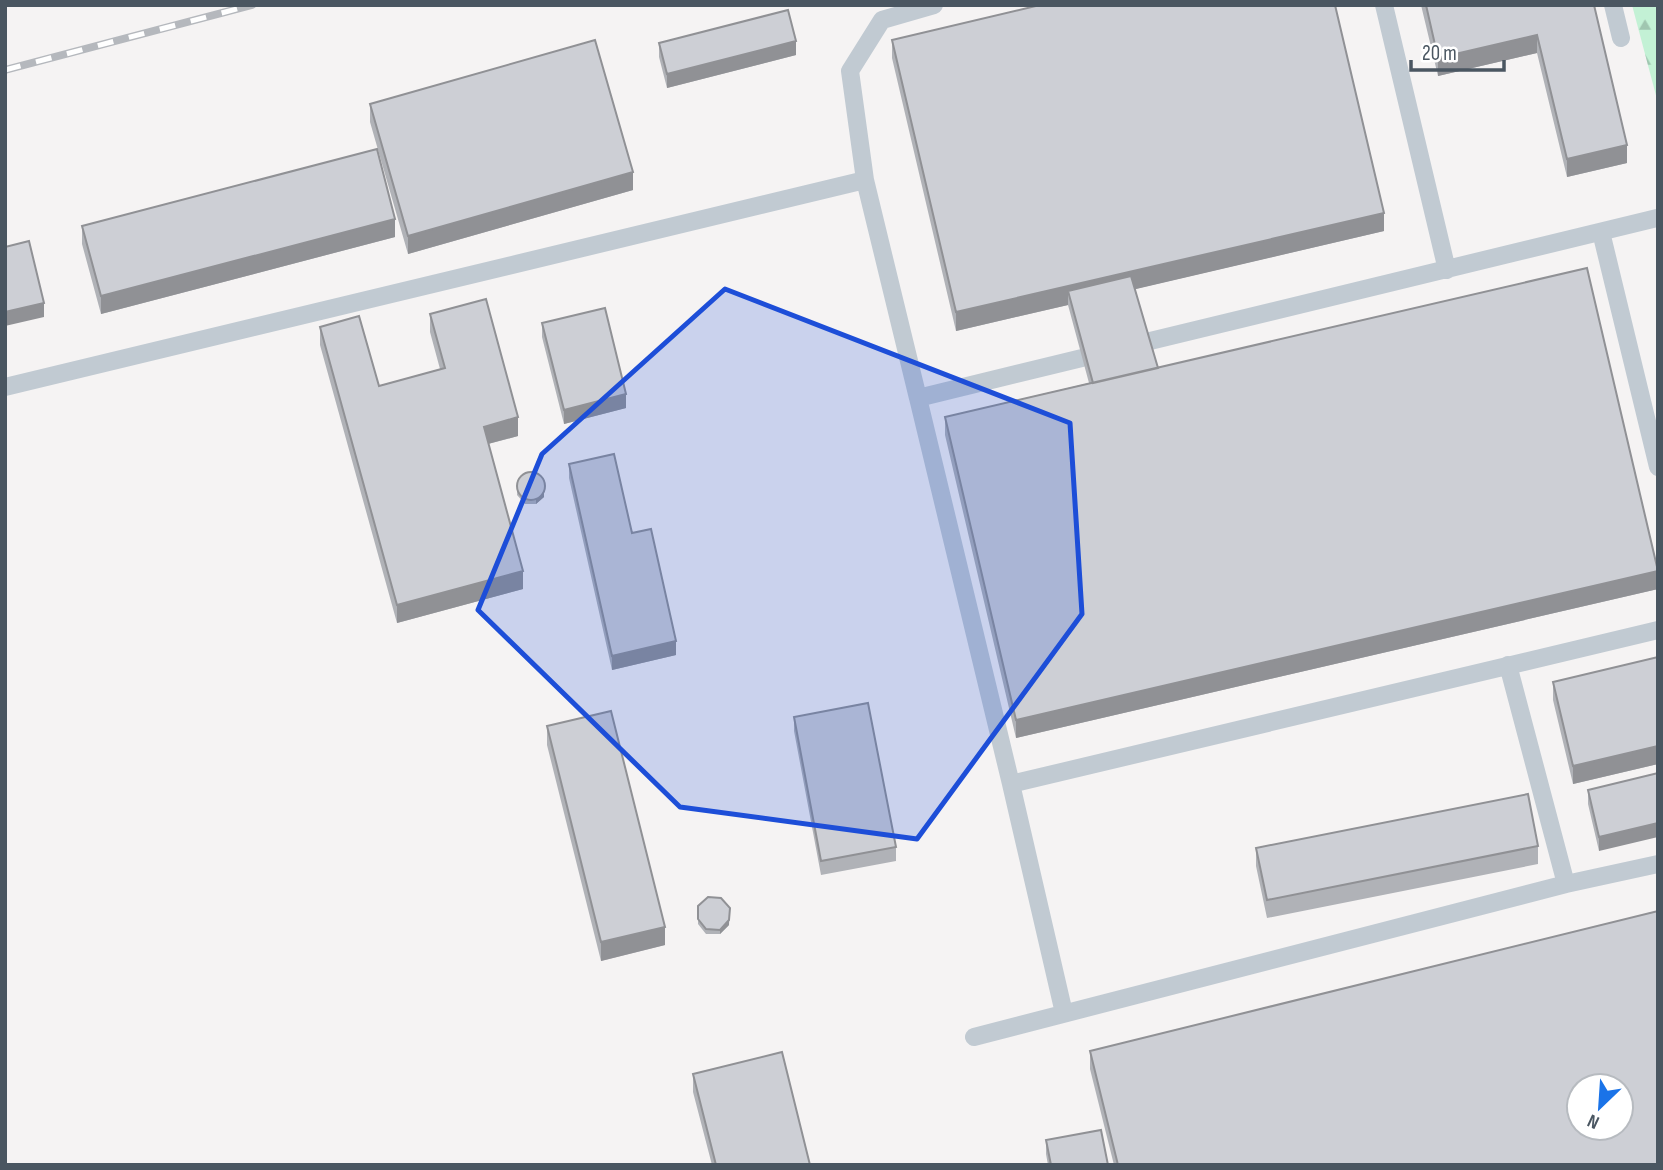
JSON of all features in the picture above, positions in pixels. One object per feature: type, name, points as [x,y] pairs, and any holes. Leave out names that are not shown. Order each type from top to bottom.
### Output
[{"type":"lane","points":[[934,5],[882,20],[850,71],[864,180],[1064,1013]]},
{"type":"lane","points":[[1384,5],[1447,270]]},
{"type":"lane","points":[[1613,5],[1621,38]]},
{"type":"lane","points":[[5,387],[864,180]]},
{"type":"lane","points":[[1146,342],[1657,218]]},
{"type":"lane","points":[[1601,232],[1658,467]]},
{"type":"lane","points":[[918,398],[1082,358]]},
{"type":"lane","points":[[1011,784],[1658,630]]},
{"type":"lane","points":[[1508,665],[1566,884]]},
{"type":"lane","points":[[974,1037],[1566,884],[1658,864]]},
{"type":"highlighted area","points":[[725,289],[1070,423],[1082,614],[917,839],[680,807],[478,610],[542,454]]},
{"type":"green space","points":[[1632,5],[1658,5],[1658,103]]},
{"type":"building","points":[[1040,5],[1335,5],[1384,213],[956,312],[892,40]]},
{"type":"building","points":[[1426,5],[1594,5],[1627,145],[1567,159],[1537,35],[1438,58]]},
{"type":"building","points":[[788,10],[796,41],[667,74],[659,43]]},
{"type":"building","points":[[595,40],[633,172],[408,236],[370,104]]},
{"type":"building","points":[[377,149],[395,219],[101,296],[82,226]]},
{"type":"building","points":[[29,241],[44,303],[5,312],[5,247]]},
{"type":"building","points":[[1587,268],[1658,571],[1016,720],[945,417]]},
{"type":"building","points":[[1131,276],[1158,368],[1093,383],[1068,291]]},
{"type":"building","points":[[486,299],[518,417],[484,427],[523,571],[397,605],[320,327],[359,316],[379,386],[445,368],[430,314]]},
{"type":"building","points":[[605,308],[626,394],[564,410],[542,323]]},
{"type":"building","points":[[614,454],[632,533],[651,529],[676,641],[612,656],[569,464]]},
{"type":"building","points":[[531,472],[541,476],[545,486],[541,496],[531,500],[521,496],[517,486],[521,476]]},
{"type":"building","points":[[1658,657],[1658,746],[1573,766],[1553,682]]},
{"type":"building","points":[[868,703],[896,847],[821,861],[794,717]]},
{"type":"building","points":[[611,711],[665,927],[601,942],[547,726]]},
{"type":"building","points":[[1658,773],[1658,823],[1599,837],[1588,790]]},
{"type":"building","points":[[1528,794],[1538,846],[1267,900],[1256,848]]},
{"type":"building","points":[[708,897],[721,898],[730,908],[729,920],[720,930],[706,929],[698,919],[698,906]]},
{"type":"building","points":[[1658,911],[1658,1165],[1118,1165],[1090,1051]]},
{"type":"building","points":[[782,1052],[810,1165],[716,1165],[693,1074]]},
{"type":"building","points":[[1101,1130],[1108,1165],[1051,1165],[1046,1140]]},
{"type":"railway","points":[[5,70],[252,5]]}]
